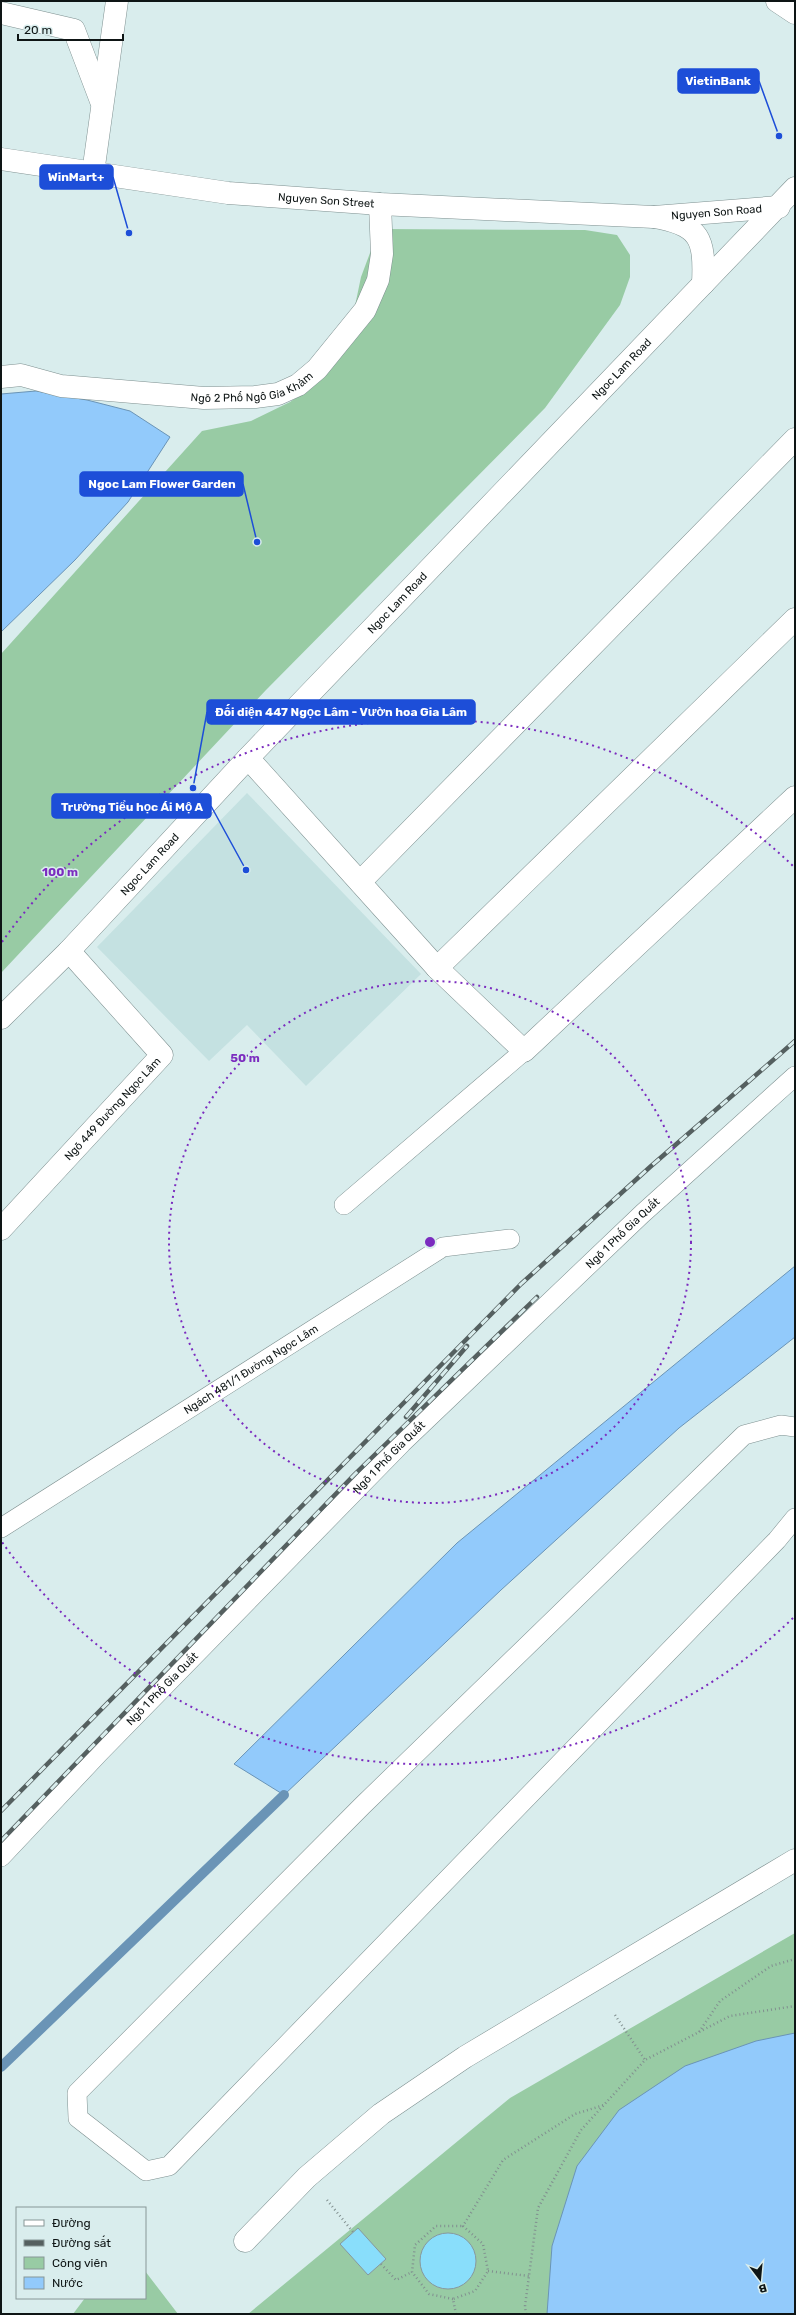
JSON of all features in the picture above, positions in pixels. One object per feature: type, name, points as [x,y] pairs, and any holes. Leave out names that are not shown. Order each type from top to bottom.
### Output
[{"type":"street","points":[[93,173],[117,1]]},
{"type":"street","points":[[776,1],[795,12]]},
{"type":"street","points":[[1,13],[74,30],[103,104]]},
{"type":"street","name":"Nguyen Son Street","points":[[1,159],[228,193],[380,204],[654,217]]},
{"type":"street","name":"Ngoc Lam Road","points":[[1,1018],[70,951],[248,758],[703,284],[779,207],[795,188]]},
{"type":"street","name":"Ngõ 2 Phố Ngô Gia Khảm","points":[[1,377],[21,375],[61,386],[204,398],[255,397],[278,394],[298,385],[317,369],[364,310],[378,280],[382,254],[380,204]]},
{"type":"street","name":"Nguyen Son Road","points":[[654,217],[779,207]]},
{"type":"street","points":[[654,217],[676,220],[687,226],[696,235],[702,247],[704,259],[703,284]]},
{"type":"street","points":[[360,882],[795,439]]},
{"type":"street","points":[[437,968],[795,619]]},
{"type":"street","points":[[248,758],[437,968],[524,1051],[795,797]]},
{"type":"street","name":"Ngõ 449 Đường Ngọc Lâm","points":[[1,1229],[162,1056],[70,951]]},
{"type":"street","points":[[245,2241],[307,2177],[381,2114],[465,2057],[795,1860]]},
{"type":"lane","points":[[344,1205],[524,1051]]},
{"type":"lane","name":"Ngõ 1 Phố Gia Quất","points":[[1,1857],[99,1753],[402,1443],[642,1214],[795,1076]]},
{"type":"lane","name":"Ngách 481/1 Đường Ngọc Lâm","points":[[1,1528],[443,1247],[510,1239]]},
{"type":"lane","points":[[795,1427],[781,1425],[744,1435],[362,1806],[77,2093],[78,2118],[146,2171],[169,2166],[772,1546],[795,1518]]},
{"type":"path","points":[[698,2033],[720,2001],[771,1966],[795,1959]]},
{"type":"path","points":[[526,2314],[525,2306],[538,2208],[581,2130],[645,2060],[730,2016],[795,2006]]},
{"type":"path","points":[[615,2015],[645,2060]]},
{"type":"path","points":[[463,2226],[503,2160],[576,2114],[604,2105]]},
{"type":"path","points":[[307,2177],[353,2232]]},
{"type":"path","points":[[436,2226],[463,2226],[483,2244],[488,2271],[475,2291],[453,2299],[429,2294],[412,2272],[415,2245],[436,2226]]},
{"type":"path","points":[[381,2264],[396,2280],[412,2272]]},
{"type":"path","points":[[488,2271],[529,2276]]},
{"type":"path","points":[[453,2299],[456,2314]]},
{"type":"shaded area","points":[[247,793],[421,974],[306,1086],[247,1025],[209,1061],[97,947]]},
{"type":"green space","points":[[379,229],[585,230],[617,235],[630,255],[630,277],[620,305],[545,408],[266,690],[1,973],[1,654],[202,431],[251,421],[290,402],[318,382],[351,325],[361,277]]},
{"type":"green space","points":[[795,1933],[795,2314],[248,2314],[510,2098]]},
{"type":"green space","points":[[146,2272],[178,2314],[73,2314],[84,2299],[146,2299]]},
{"type":"water","points":[[36,391],[87,400],[130,411],[170,437],[128,502],[75,560],[1,632],[1,394]]},
{"type":"water","points":[[795,1266],[795,1337],[679,1428],[501,1590],[284,1795],[234,1764],[457,1543]]},
{"type":"water","points":[[795,2033],[795,2314],[547,2314],[552,2246],[577,2166],[619,2110],[685,2066],[756,2041]]},
{"type":"building","points":[[358,2228],[386,2259],[368,2275],[340,2244]]},
{"type":"building","points":[[443,2233],[453,2233],[468,2241],[474,2250],[476,2261],[474,2272],[468,2281],[453,2289],[443,2289],[432,2284],[425,2277],[420,2266],[420,2256],[425,2245],[432,2238]]},
{"type":"waterway","points":[[1,2067],[284,1795]]},
{"type":"railway","points":[[1,1811],[521,1284],[650,1167],[795,1041]]},
{"type":"railway","points":[[1,1841],[355,1474],[537,1297]]},
{"type":"railway","points":[[406,1417],[467,1346]]},
{"type":"place","name":"VietinBank","points":[[779,136]]},
{"type":"place","name":"WinMart+","points":[[129,233]]},
{"type":"place","name":"Ngoc Lam Flower Garden","points":[[257,542]]},
{"type":"place","name":"Đối diện 447 Ngọc Lâm - Vườn hoa Gia Lâm","points":[[193,788]]},
{"type":"place","name":"Trường Tiểu học Ái Mộ A","points":[[246,870]]}]
